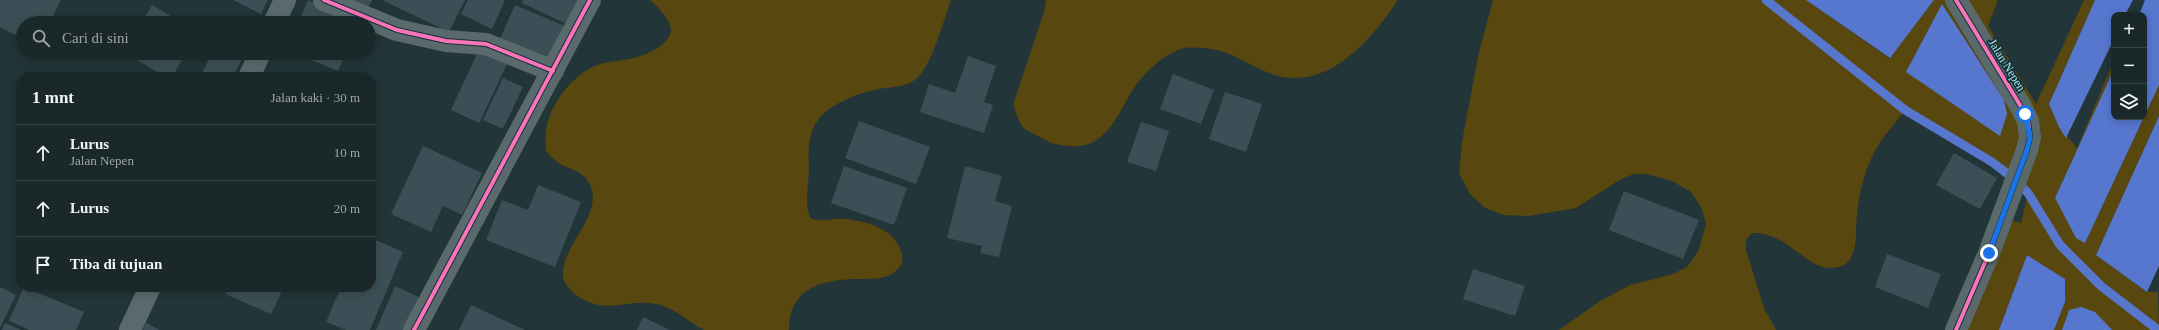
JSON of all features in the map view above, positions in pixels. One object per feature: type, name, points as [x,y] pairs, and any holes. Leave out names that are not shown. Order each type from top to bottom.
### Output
[{"type":"street","points":[[277,16],[285,0]]},
{"type":"street","points":[[324,0],[362,16]]},
{"type":"street","points":[[414,330],[590,0]]},
{"type":"street","name":"Jalan Nepen","points":[[1956,0],[2020,105],[2028,121],[2030,137],[2014,189],[1956,330]]},
{"type":"street","points":[[376,22],[396,30],[446,41],[486,44],[553,71]]},
{"type":"street","points":[[251,72],[257,60]]},
{"type":"street","points":[[130,330],[148,292]]},
{"type":"shaded area","points":[[650,0],[951,0],[933,53],[917,78],[904,85],[863,93],[837,104],[823,114],[815,125],[810,136],[807,205],[810,218],[819,220],[839,219],[860,221],[886,231],[898,243],[902,254],[902,263],[894,273],[880,278],[830,282],[809,290],[801,296],[794,305],[790,316],[789,330],[704,330],[676,312],[663,306],[656,304],[634,303],[606,306],[586,301],[569,288],[563,277],[564,266],[568,254],[588,217],[592,205],[593,193],[588,181],[582,174],[557,162],[546,151],[546,132],[548,120],[563,92],[586,71],[600,64],[634,58],[662,45],[670,35],[671,30],[669,22],[660,9]]},
{"type":"shaded area","points":[[1046,0],[1398,0],[1376,30],[1348,58],[1332,68],[1315,75],[1297,78],[1278,76],[1261,70],[1237,57],[1220,51],[1194,48],[1178,50],[1161,60],[1142,77],[1131,92],[1112,125],[1104,134],[1094,141],[1083,145],[1070,146],[1051,143],[1025,129],[1020,122],[1013,105],[1044,12]]},
{"type":"shaded area","points":[[1493,0],[1806,0],[1889,58],[1934,0],[1998,0],[1988,26],[2036,104],[2084,0],[2095,0],[2049,104],[2059,127],[2077,148],[2111,67],[2111,76],[2055,198],[2085,243],[2143,120],[2147,120],[2147,111],[2159,85],[2159,116],[2096,255],[2147,292],[2158,292],[2159,330],[2112,330],[2069,310],[2062,330],[2054,330],[2065,302],[2027,255],[1999,330],[1947,330],[1994,216],[2021,223],[2028,193],[1992,162],[1905,110],[1880,143],[1867,169],[1859,199],[1855,247],[1846,264],[1833,268],[1819,266],[1774,237],[1764,234],[1752,233],[1746,240],[1746,250],[1764,308],[1776,330],[1559,330],[1600,301],[1630,285],[1673,274],[1687,267],[1698,252],[1706,224],[1702,209],[1691,192],[1672,181],[1647,174],[1634,174],[1621,179],[1576,208],[1528,216],[1504,215],[1485,208],[1470,194],[1459,173],[1462,142],[1478,56]]},
{"type":"water","points":[[1806,0],[1934,0],[1890,58]]},
{"type":"water","points":[[2095,0],[2133,0],[2127,12],[2111,12],[2111,45],[2066,138],[2059,127],[2049,104]]},
{"type":"water","points":[[2145,0],[2159,0],[2159,85],[2147,111],[2147,12],[2140,12]]},
{"type":"water","points":[[1942,4],[2004,100],[2007,114],[2000,136],[1906,72]]},
{"type":"water","points":[[2111,76],[2111,120],[2143,120],[2085,243],[2076,238],[2055,198]]},
{"type":"water","points":[[2159,116],[2159,266],[2147,292],[2096,255]]},
{"type":"water","points":[[2027,255],[2065,279],[2065,302],[2054,330],[1999,330]]},
{"type":"water","points":[[2081,307],[2095,312],[2112,330],[2062,330],[2069,310]]},
{"type":"building","points":[[0,0],[61,0],[53,16],[16,16],[16,35],[0,27]]},
{"type":"building","points":[[233,0],[268,0],[261,14]]},
{"type":"building","points":[[308,0],[347,16],[301,16]]},
{"type":"building","points":[[338,0],[372,0],[366,12]]},
{"type":"building","points":[[382,0],[465,0],[449,32]]},
{"type":"building","points":[[468,0],[505,0],[492,29],[461,14]]},
{"type":"building","points":[[523,0],[583,0],[571,26],[522,3]]},
{"type":"building","points":[[152,5],[171,16],[145,16]]},
{"type":"building","points":[[515,5],[565,26],[549,63],[499,41]]},
{"type":"building","points":[[481,45],[510,58],[479,123],[451,110]]},
{"type":"building","points":[[968,56],[996,66],[984,102],[993,105],[984,133],[920,112],[929,84],[955,93]]},
{"type":"building","points":[[137,60],[182,60],[175,72],[157,72]]},
{"type":"building","points":[[208,60],[242,60],[236,72],[202,72]]},
{"type":"building","points":[[311,60],[343,60],[338,71]]},
{"type":"building","points":[[1173,74],[1214,90],[1201,124],[1160,109]]},
{"type":"building","points":[[503,78],[523,87],[503,129],[483,120]]},
{"type":"building","points":[[1225,92],[1262,104],[1246,152],[1209,139]]},
{"type":"building","points":[[859,121],[930,147],[916,184],[845,158]]},
{"type":"building","points":[[1141,122],[1169,131],[1156,171],[1127,162]]},
{"type":"building","points":[[423,146],[482,173],[462,215],[443,206],[431,232],[391,214]]},
{"type":"building","points":[[1954,153],[1997,178],[1980,209],[1936,185]]},
{"type":"building","points":[[844,166],[907,188],[894,225],[831,203]]},
{"type":"building","points":[[965,166],[1002,176],[995,201],[1012,206],[999,257],[980,253],[982,246],[947,238]]},
{"type":"building","points":[[538,185],[581,202],[555,267],[486,240],[502,200],[528,210]]},
{"type":"building","points":[[1624,191],[1699,220],[1683,259],[1609,230]]},
{"type":"building","points":[[376,240],[403,252],[370,330],[346,330],[326,322],[339,292],[376,292]]},
{"type":"building","points":[[1887,254],[1941,274],[1928,308],[1875,287]]},
{"type":"building","points":[[1473,269],[1525,286],[1515,316],[1463,299]]},
{"type":"building","points":[[395,286],[421,298],[407,330],[376,330]]},
{"type":"building","points":[[0,287],[16,295],[0,328]]},
{"type":"building","points":[[22,292],[36,292],[84,312],[76,330],[30,330],[9,321]]},
{"type":"building","points":[[226,292],[282,292],[271,314],[225,294]]},
{"type":"building","points":[[471,305],[525,330],[459,330]]},
{"type":"building","points":[[643,317],[670,330],[637,330]]},
{"type":"building","points":[[5,323],[21,330],[2,330]]},
{"type":"building","points":[[146,323],[160,330],[143,330]]},
{"type":"waterway","points":[[1766,0],[1905,110],[1992,162],[2009,175],[2028,193],[2060,245],[2101,286],[2158,330]]},
{"type":"cycle path","points":[[324,0],[363,16]]},
{"type":"cycle path","points":[[414,330],[590,0]]},
{"type":"cycle path","points":[[1956,0],[2020,105],[2028,121],[2030,137],[2027,150],[1989,253],[1956,330]]},
{"type":"cycle path","points":[[376,21],[397,30],[446,41],[486,44],[553,71]]},
{"type":"route","points":[[1989,253],[2018,178],[2027,150],[2030,137],[2028,121],[2025,114]]}]
